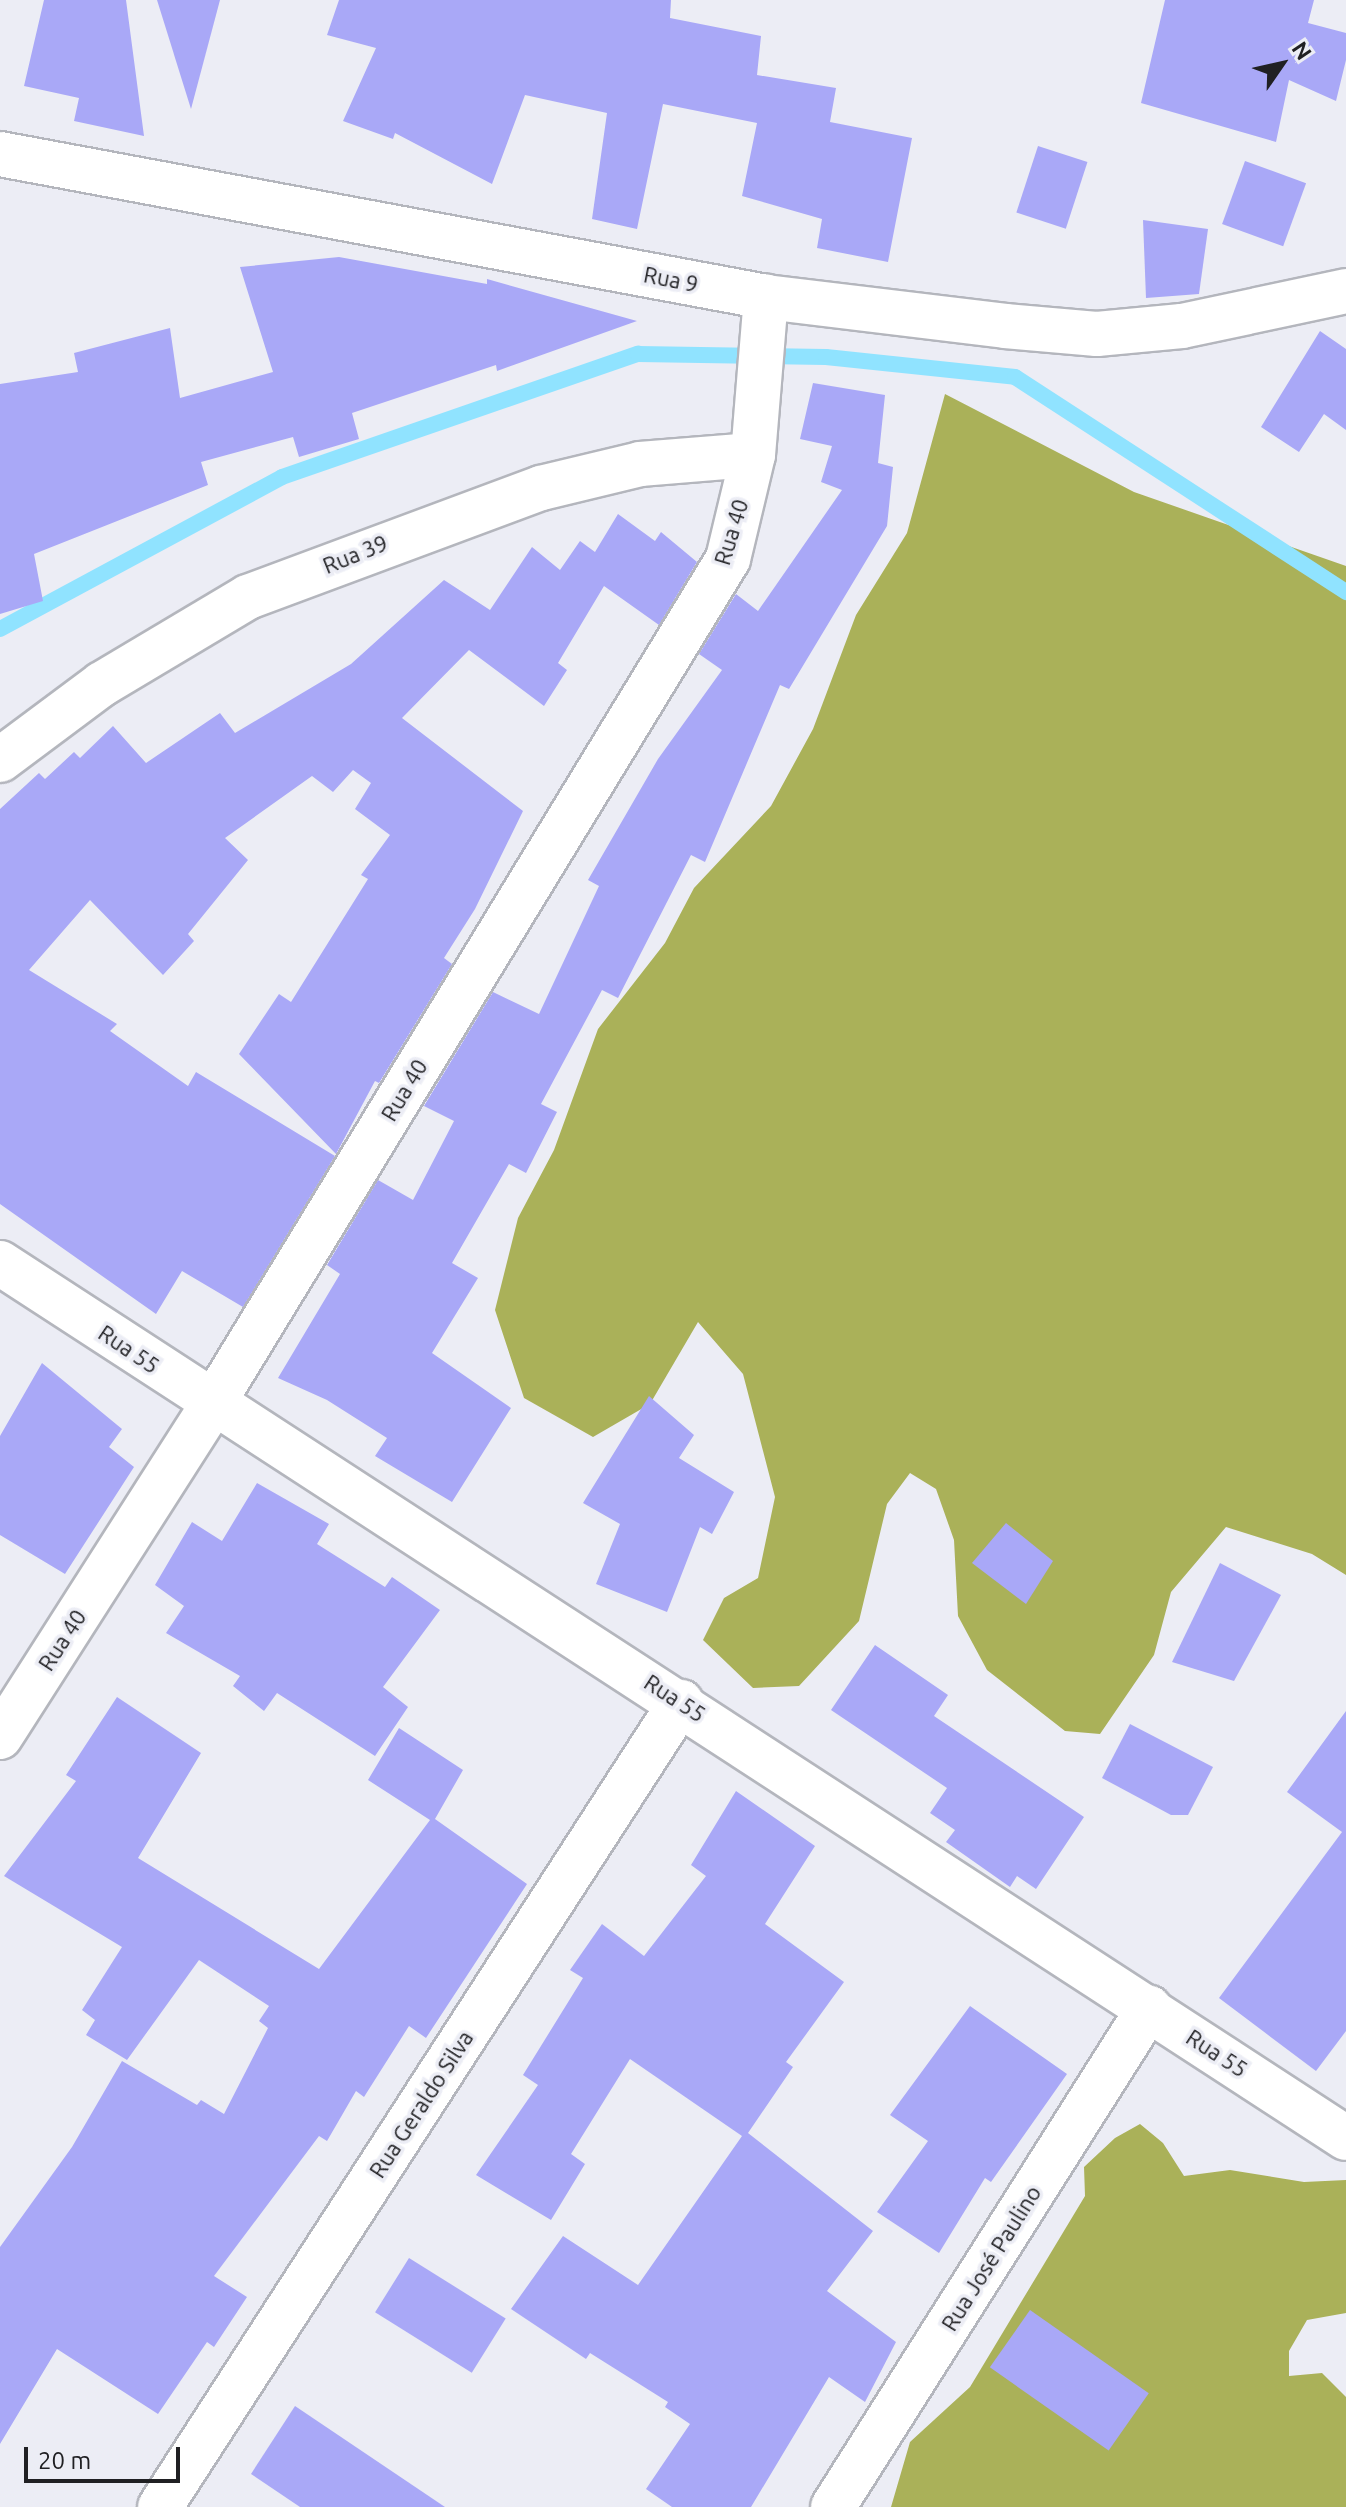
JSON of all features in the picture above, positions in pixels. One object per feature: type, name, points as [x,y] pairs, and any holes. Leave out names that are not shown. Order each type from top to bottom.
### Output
[{"type":"street","name":"Rua 9","points":[[0,154],[766,297],[1097,334],[1182,326],[1346,291]]},
{"type":"street","name":"Rua 40","points":[[0,1737],[212,1405],[728,559],[754,438],[766,297]]},
{"type":"street","name":"Rua 39","points":[[0,760],[102,684],[248,597],[541,488],[754,438]]},
{"type":"street","name":"Rua 55","points":[[0,1263],[212,1405],[681,1702],[1346,2138]]},
{"type":"street","name":"Rua Geraldo Silva","points":[[160,2507],[681,1702]]},
{"type":"street","name":"Rua José Paulino","points":[[833,2507],[1149,2008]]},
{"type":"green space","points":[[945,394],[1134,492],[1346,566],[1346,1575],[1312,1554],[1226,1527],[1171,1592],[1154,1655],[1100,1734],[1065,1731],[987,1670],[958,1616],[954,1540],[936,1489],[910,1473],[887,1504],[859,1621],[799,1686],[753,1688],[703,1640],[724,1598],[758,1578],[775,1497],[743,1374],[698,1322],[650,1404],[593,1437],[524,1398],[495,1310],[518,1218],[554,1150],[598,1029],[665,943],[694,888],[771,806],[813,729],[856,615],[907,533]]},
{"type":"green space","points":[[1140,2124],[1163,2143],[1184,2176],[1230,2170],[1304,2182],[1346,2180],[1346,2313],[1307,2320],[1289,2351],[1289,2376],[1322,2373],[1346,2397],[1346,2507],[891,2507],[910,2442],[970,2387],[1085,2196],[1084,2167],[1115,2138]]},
{"type":"building","points":[[44,0],[126,0],[144,136],[74,121],[79,98],[24,86]]},
{"type":"building","points":[[157,0],[220,0],[191,109]]},
{"type":"building","points":[[339,0],[671,0],[670,18],[761,36],[757,75],[836,88],[830,122],[912,138],[888,262],[817,248],[822,219],[742,196],[757,123],[663,104],[637,229],[592,219],[607,113],[525,95],[492,184],[395,133],[393,139],[343,121],[376,48],[327,35]]},
{"type":"building","points":[[1165,0],[1314,0],[1308,23],[1346,33],[1346,60],[1336,101],[1289,80],[1276,142],[1141,103]]},
{"type":"building","points":[[1038,146],[1087,162],[1066,229],[1016,213]]},
{"type":"building","points":[[1245,161],[1306,183],[1283,246],[1222,224]]},
{"type":"building","points":[[1143,220],[1208,229],[1199,294],[1146,298]]},
{"type":"building","points":[[339,257],[487,284],[487,279],[637,321],[497,371],[496,365],[352,413],[359,439],[299,457],[293,437],[201,462],[208,485],[34,554],[43,601],[0,614],[0,384],[78,372],[74,353],[170,328],[180,398],[273,372],[240,267]]},
{"type":"building","points":[[1320,331],[1346,349],[1346,430],[1324,414],[1299,452],[1261,427]]},
{"type":"building","points":[[813,383],[885,395],[878,463],[893,467],[887,526],[789,689],[780,685],[705,862],[691,855],[618,998],[602,990],[541,1104],[557,1112],[526,1173],[509,1164],[452,1263],[478,1278],[432,1353],[511,1408],[452,1502],[375,1456],[387,1438],[327,1400],[278,1378],[340,1274],[327,1265],[378,1180],[413,1200],[454,1121],[424,1106],[493,992],[539,1014],[599,886],[588,880],[658,759],[722,670],[699,654],[736,594],[758,611],[842,490],[821,482],[832,446],[800,439]]},
{"type":"building","points":[[618,514],[655,541],[661,532],[697,562],[659,625],[604,586],[558,663],[567,670],[544,706],[469,650],[402,718],[523,811],[475,909],[444,958],[452,964],[379,1083],[375,1081],[336,1154],[239,1054],[279,994],[291,1002],[368,879],[361,875],[390,835],[355,809],[371,783],[353,770],[333,792],[312,776],[225,838],[248,860],[188,934],[194,941],[163,975],[90,900],[29,970],[117,1024],[110,1031],[188,1086],[196,1072],[335,1156],[243,1307],[182,1271],[156,1314],[0,1204],[0,809],[39,773],[45,779],[74,752],[80,758],[113,726],[146,763],[220,713],[235,733],[351,664],[444,580],[490,610],[532,547],[560,570],[580,541],[595,552]]},
{"type":"building","points":[[42,1363],[122,1429],[109,1447],[134,1467],[65,1574],[0,1535],[0,1436]]},
{"type":"building","points":[[649,1396],[694,1435],[679,1458],[734,1492],[712,1534],[700,1527],[667,1612],[596,1584],[620,1524],[583,1503]]},
{"type":"building","points":[[257,1483],[329,1524],[317,1544],[385,1587],[392,1577],[440,1610],[383,1687],[408,1707],[375,1756],[277,1693],[264,1711],[233,1686],[240,1676],[166,1633],[184,1606],[155,1585],[192,1522],[222,1541]]},
{"type":"building","points":[[1006,1523],[1053,1561],[1026,1604],[972,1563]]},
{"type":"building","points":[[1220,1563],[1281,1595],[1234,1681],[1172,1662]]},
{"type":"building","points":[[875,1645],[948,1695],[934,1716],[1084,1817],[1036,1889],[1017,1876],[1010,1887],[946,1842],[955,1830],[930,1813],[947,1788],[831,1710]]},
{"type":"building","points":[[117,1697],[201,1753],[138,1858],[319,1969],[430,1820],[368,1780],[399,1728],[463,1770],[435,1819],[527,1884],[426,2038],[409,2026],[364,2097],[356,2091],[327,2141],[319,2136],[214,2276],[247,2297],[214,2347],[207,2342],[158,2414],[57,2349],[0,2444],[0,2247],[72,2147],[122,2061],[197,2105],[201,2100],[224,2114],[268,2028],[259,2021],[269,2006],[199,1960],[127,2060],[86,2035],[95,2020],[82,2010],[122,1947],[4,1876],[76,1781],[66,1775]]},
{"type":"building","points":[[1346,1711],[1346,2031],[1316,2071],[1219,1998],[1342,1832],[1287,1792]]},
{"type":"building","points":[[1130,1724],[1213,1767],[1188,1815],[1171,1815],[1102,1778]]},
{"type":"building","points":[[736,1791],[815,1846],[765,1924],[844,1982],[786,2062],[793,2067],[748,2133],[873,2231],[827,2291],[896,2342],[865,2402],[829,2377],[751,2507],[672,2507],[646,2489],[690,2424],[665,2407],[668,2402],[590,2353],[586,2359],[511,2309],[563,2236],[638,2285],[742,2136],[630,2059],[571,2154],[585,2164],[551,2220],[476,2175],[538,2085],[523,2075],[583,1978],[570,1970],[602,1924],[644,1956],[706,1876],[691,1865]]},
{"type":"building","points":[[970,2006],[1067,2074],[991,2182],[985,2178],[939,2253],[877,2212],[928,2141],[890,2115]]},
{"type":"building","points":[[409,2258],[506,2318],[472,2373],[375,2312]]},
{"type":"building","points":[[1030,2310],[1149,2393],[1109,2451],[990,2367]]},
{"type":"building","points":[[295,2406],[445,2507],[300,2507],[251,2474]]},
{"type":"waterway","points":[[0,629],[282,477],[638,354],[826,357],[1015,377],[1346,592]]}]
